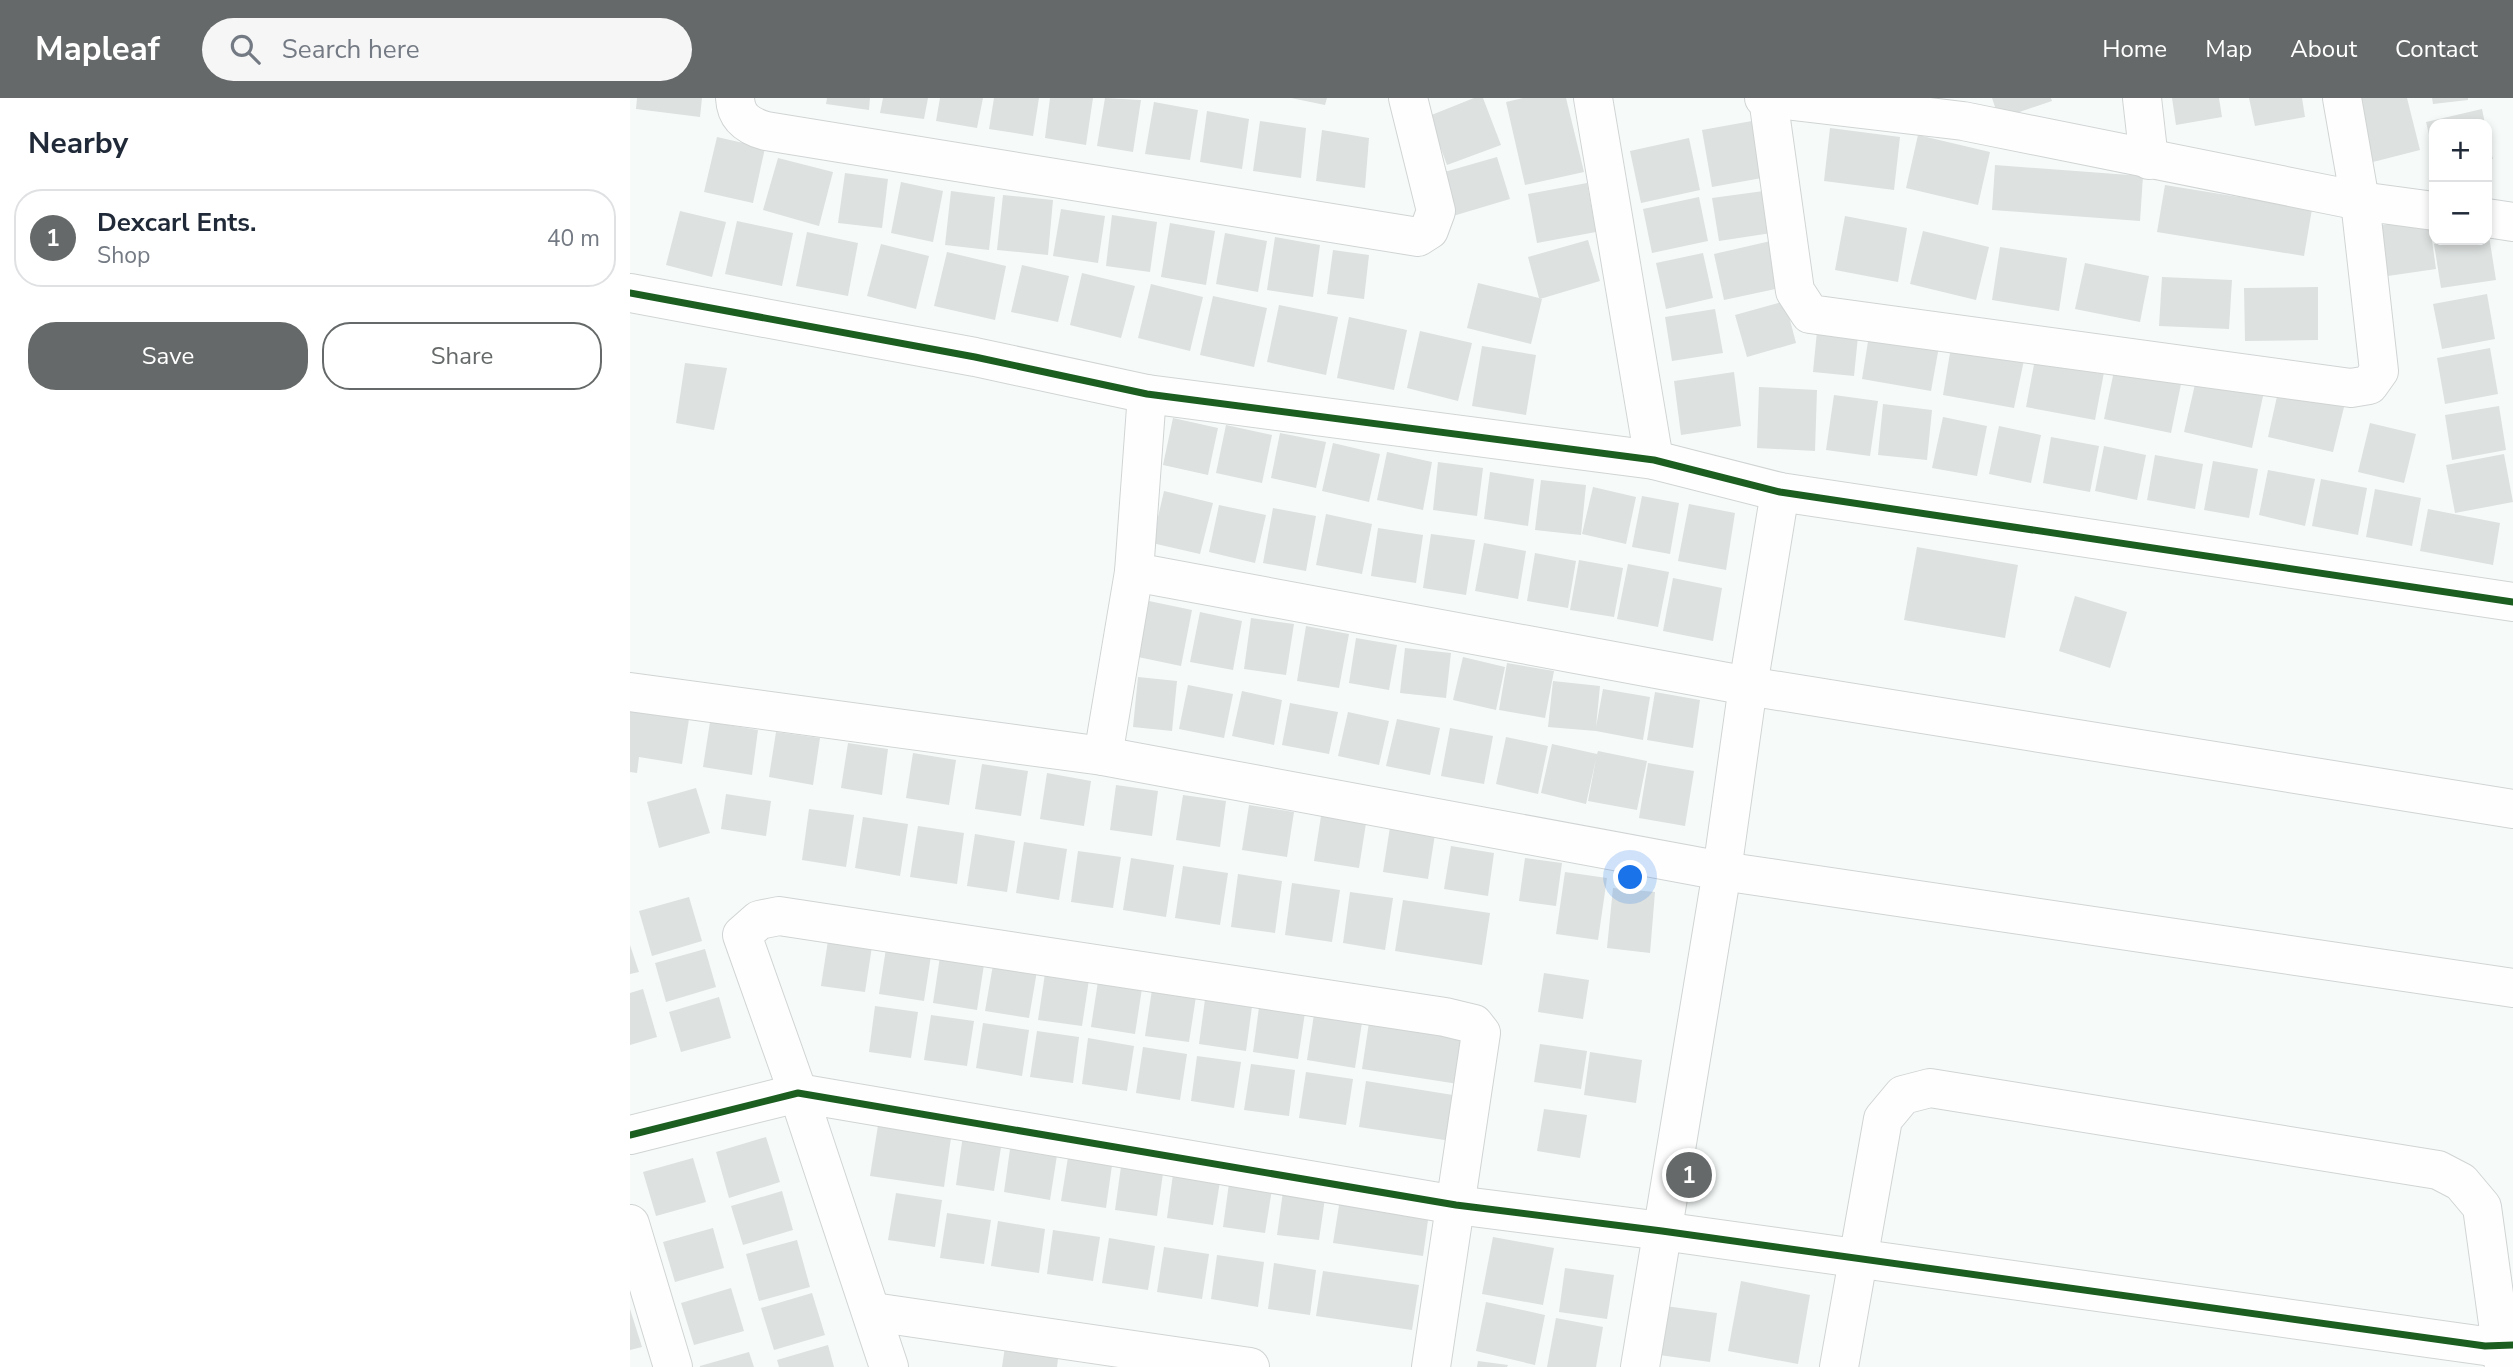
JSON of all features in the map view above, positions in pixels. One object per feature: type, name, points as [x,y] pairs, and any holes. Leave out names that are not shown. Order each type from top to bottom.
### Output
[{"type":"street","points":[[734,98],[735,109],[741,118],[751,127],[766,131],[1418,237],[1429,230],[1436,211],[1408,98]]},
{"type":"street","points":[[1593,98],[1654,460]]},
{"type":"street","points":[[2342,98],[2360,201],[2379,371],[2370,385],[2337,387],[1810,314],[1795,291],[1767,98],[1961,110],[2149,160],[2360,201],[2429,210]]},
{"type":"street","points":[[2142,98],[2149,160]]},
{"type":"street","points":[[2492,219],[2513,222]]},
{"type":"street","points":[[630,293],[936,350],[1147,394],[1654,460],[1780,492],[2513,601]]},
{"type":"street","points":[[1103,756],[1134,572],[1147,394]]},
{"type":"street","points":[[1640,1367],[1722,872],[1748,686],[1780,492]]},
{"type":"street","points":[[1134,572],[1748,686],[2513,809]]},
{"type":"street","points":[[630,692],[1103,756],[1722,872],[2513,988]]},
{"type":"street","points":[[889,1367],[873,1312],[742,935],[758,920],[779,916],[1445,1017],[1474,1024],[1481,1033],[1431,1367]]},
{"type":"street","points":[[630,1135],[798,1093],[1455,1205],[1662,1231],[1858,1258],[2485,1346],[2506,1353],[2482,1208],[2461,1182],[2438,1170],[1930,1088],[1903,1095],[1883,1119],[1858,1258],[1839,1367]]},
{"type":"street","points":[[630,1224],[673,1367]]},
{"type":"street","points":[[873,1312],[1250,1367]]},
{"type":"building","points":[[637,98],[702,98],[700,117],[636,109]]},
{"type":"building","points":[[827,98],[870,98],[869,110],[826,104]]},
{"type":"building","points":[[883,98],[928,98],[924,119],[880,113]]},
{"type":"building","points":[[940,98],[983,98],[977,128],[936,121]]},
{"type":"building","points":[[994,98],[1039,98],[1033,136],[989,129]]},
{"type":"building","points":[[1050,98],[1093,98],[1086,145],[1045,138]]},
{"type":"building","points":[[1105,98],[1141,100],[1133,152],[1097,146]]},
{"type":"building","points":[[1291,98],[1327,98],[1325,105]]},
{"type":"building","points":[[1474,98],[1483,98],[1501,145],[1447,165],[1429,116]]},
{"type":"building","points":[[1523,98],[1566,98],[1584,172],[1525,185],[1506,102]]},
{"type":"building","points":[[1992,98],[2051,98],[2052,101],[1999,119]]},
{"type":"building","points":[[2172,98],[2219,98],[2222,117],[2176,125]]},
{"type":"building","points":[[2249,98],[2302,98],[2305,117],[2255,126]]},
{"type":"building","points":[[2357,98],[2407,98],[2420,150],[2373,162]]},
{"type":"building","points":[[2432,98],[2468,98],[2468,100],[2433,104]]},
{"type":"building","points":[[1154,102],[1198,110],[1190,160],[1145,154]]},
{"type":"building","points":[[2482,109],[2484,119],[2439,119]]},
{"type":"building","points":[[1207,111],[1249,119],[1242,169],[1200,162]]},
{"type":"building","points":[[1763,119],[1773,176],[1712,187],[1702,130]]},
{"type":"building","points":[[1260,121],[1306,128],[1301,178],[1253,171]]},
{"type":"building","points":[[1830,128],[1900,137],[1894,190],[1824,181]]},
{"type":"building","points":[[1322,130],[1369,138],[1365,188],[1316,181]]},
{"type":"building","points":[[1918,135],[1990,152],[1978,205],[1906,188]]},
{"type":"building","points":[[717,137],[765,148],[753,203],[704,192]]},
{"type":"building","points":[[1689,138],[1700,190],[1641,203],[1630,151]]},
{"type":"building","points":[[1497,157],[1510,199],[1453,216],[1441,173]]},
{"type":"building","points":[[778,158],[833,172],[819,226],[763,210]]},
{"type":"building","points":[[1995,165],[2143,176],[2140,221],[1992,210]]},
{"type":"building","points":[[845,173],[888,179],[882,228],[838,223]]},
{"type":"building","points":[[901,182],[943,191],[933,242],[891,233]]},
{"type":"building","points":[[1587,183],[1596,232],[1537,243],[1528,194]]},
{"type":"building","points":[[2165,185],[2312,209],[2304,256],[2157,232]]},
{"type":"building","points":[[1771,190],[1778,232],[1719,241],[1712,198]]},
{"type":"building","points":[[951,191],[995,197],[989,250],[945,245]]},
{"type":"building","points":[[1003,195],[1053,200],[1048,255],[997,250]]},
{"type":"building","points":[[1699,197],[1708,241],[1652,253],[1643,209]]},
{"type":"building","points":[[1061,209],[1105,216],[1098,263],[1053,256]]},
{"type":"building","points":[[680,211],[726,222],[712,277],[666,265]]},
{"type":"building","points":[[1112,215],[1157,222],[1150,272],[1106,266]]},
{"type":"building","points":[[1845,216],[1907,228],[1898,282],[1835,270]]},
{"type":"building","points":[[2429,219],[2429,245],[2433,245],[2436,269],[2381,277],[2374,226]]},
{"type":"building","points":[[737,221],[793,233],[782,286],[725,274]]},
{"type":"building","points":[[1170,223],[1215,231],[1206,285],[1161,277]]},
{"type":"building","points":[[1923,231],[1989,247],[1976,300],[1910,284]]},
{"type":"building","points":[[807,232],[858,243],[848,296],[796,286]]},
{"type":"building","points":[[1225,233],[1267,241],[1258,292],[1216,284]]},
{"type":"building","points":[[1275,237],[1320,245],[1313,297],[1267,290]]},
{"type":"building","points":[[1588,240],[1600,281],[1540,299],[1531,344],[1467,328],[1478,283],[1539,298],[1528,257]]},
{"type":"building","points":[[1775,240],[1785,287],[1724,300],[1714,254]]},
{"type":"building","points":[[881,244],[929,256],[916,309],[867,296]]},
{"type":"building","points":[[2434,245],[2490,245],[2496,280],[2441,288]]},
{"type":"building","points":[[2000,247],[2067,258],[2059,311],[1992,300]]},
{"type":"building","points":[[1333,250],[1369,255],[1364,299],[1327,294]]},
{"type":"building","points":[[947,252],[1006,266],[995,320],[934,306]]},
{"type":"building","points":[[1703,253],[1713,298],[1666,309],[1656,263]]},
{"type":"building","points":[[2085,263],[2149,276],[2140,322],[2075,309]]},
{"type":"building","points":[[1022,265],[1069,276],[1058,322],[1011,312]]},
{"type":"building","points":[[1082,273],[1135,286],[1121,338],[1070,325]]},
{"type":"building","points":[[2162,277],[2232,280],[2229,329],[2159,326]]},
{"type":"building","points":[[1151,284],[1203,297],[1190,351],[1138,338]]},
{"type":"building","points":[[2318,287],[2318,340],[2245,341],[2244,288]]},
{"type":"building","points":[[2487,294],[2495,339],[2442,349],[2433,304]]},
{"type":"building","points":[[1213,296],[1267,308],[1254,367],[1200,355]]},
{"type":"building","points":[[1785,301],[1796,343],[1747,357],[1735,315]]},
{"type":"building","points":[[1279,305],[1338,317],[1326,375],[1267,362]]},
{"type":"building","points":[[1715,309],[1723,353],[1672,361],[1665,317]]},
{"type":"building","points":[[1349,317],[1407,330],[1394,390],[1337,378]]},
{"type":"building","points":[[1818,321],[1859,326],[1854,376],[1813,372]]},
{"type":"building","points":[[1870,329],[1940,341],[1931,391],[1862,379]]},
{"type":"building","points":[[1420,331],[1472,343],[1458,401],[1407,388]]},
{"type":"building","points":[[1482,346],[1536,355],[1526,415],[1472,406]]},
{"type":"building","points":[[1951,347],[2024,360],[2014,408],[1943,395]]},
{"type":"building","points":[[2490,348],[2498,394],[2445,404],[2437,358]]},
{"type":"building","points":[[2036,354],[2105,367],[2095,420],[2026,407]]},
{"type":"building","points":[[685,363],[727,368],[714,430],[676,423]]},
{"type":"building","points":[[2115,366],[2182,379],[2171,433],[2104,419]]},
{"type":"building","points":[[1734,372],[1741,426],[1681,435],[1674,381]]},
{"type":"building","points":[[2196,380],[2263,396],[2252,448],[2184,432]]},
{"type":"building","points":[[1759,387],[1817,390],[1815,451],[1757,448]]},
{"type":"building","points":[[2278,392],[2344,407],[2333,452],[2268,437]]},
{"type":"building","points":[[1834,395],[1878,401],[1870,456],[1826,450]]},
{"type":"building","points":[[1883,404],[1932,410],[1927,460],[1878,455]]},
{"type":"building","points":[[2499,406],[2506,450],[2452,460],[2445,415]]},
{"type":"building","points":[[1943,417],[1987,426],[1977,476],[1932,468]]},
{"type":"building","points":[[1173,418],[1218,428],[1208,475],[1163,465]]},
{"type":"building","points":[[2370,423],[2416,434],[2404,483],[2358,472]]},
{"type":"building","points":[[1226,425],[1272,435],[1262,483],[1216,473]]},
{"type":"building","points":[[1999,426],[2041,435],[2031,483],[1989,474]]},
{"type":"building","points":[[1280,433],[1326,442],[1316,488],[1271,478]]},
{"type":"building","points":[[2051,437],[2099,446],[2090,492],[2043,483]]},
{"type":"building","points":[[1333,443],[1380,454],[1369,502],[1322,491]]},
{"type":"building","points":[[2104,446],[2146,455],[2137,500],[2095,491]]},
{"type":"building","points":[[1387,452],[1432,462],[1423,510],[1377,500]]},
{"type":"building","points":[[2504,454],[2513,502],[2455,513],[2446,465]]},
{"type":"building","points":[[2155,455],[2203,464],[2195,509],[2147,500]]},
{"type":"building","points":[[2213,461],[2258,469],[2249,518],[2204,510]]},
{"type":"building","points":[[1438,462],[1483,468],[1477,516],[1433,510]]},
{"type":"building","points":[[2268,470],[2315,479],[2305,526],[2259,515]]},
{"type":"building","points":[[1490,472],[1534,479],[1528,526],[1484,519]]},
{"type":"building","points":[[2321,479],[2367,488],[2358,535],[2312,526]]},
{"type":"building","points":[[1541,480],[1586,485],[1581,535],[1535,530]]},
{"type":"building","points":[[1593,487],[1636,497],[1626,544],[1582,534]]},
{"type":"building","points":[[2375,489],[2421,498],[2412,546],[2366,537]]},
{"type":"building","points":[[1164,491],[1213,503],[1200,554],[1152,543]]},
{"type":"building","points":[[1642,496],[1679,503],[1670,554],[1632,547]]},
{"type":"building","points":[[1689,504],[1735,513],[1726,570],[1678,561]]},
{"type":"building","points":[[1219,505],[1266,515],[1255,563],[1209,552]]},
{"type":"building","points":[[1273,508],[1316,516],[1306,571],[1263,563]]},
{"type":"building","points":[[2428,509],[2500,523],[2493,565],[2420,551]]},
{"type":"building","points":[[1326,514],[1372,524],[1362,574],[1316,565]]},
{"type":"building","points":[[1378,528],[1423,535],[1416,583],[1371,576]]},
{"type":"building","points":[[1431,534],[1475,540],[1466,595],[1423,588]]},
{"type":"building","points":[[1484,543],[1526,551],[1518,599],[1475,591]]},
{"type":"building","points":[[1917,547],[2018,565],[2005,638],[1904,620]]},
{"type":"building","points":[[1535,553],[1576,561],[1568,608],[1527,601]]},
{"type":"building","points":[[1579,560],[1623,568],[1614,617],[1570,610]]},
{"type":"building","points":[[1628,564],[1669,572],[1658,627],[1617,619]]},
{"type":"building","points":[[1673,578],[1722,588],[1713,641],[1663,631]]},
{"type":"building","points":[[2075,596],[2127,612],[2110,668],[2059,651]]},
{"type":"building","points":[[1149,601],[1192,610],[1181,666],[1138,657]]},
{"type":"building","points":[[1200,612],[1242,621],[1233,670],[1190,662]]},
{"type":"building","points":[[1251,618],[1294,624],[1286,675],[1244,669]]},
{"type":"building","points":[[1306,626],[1349,634],[1339,688],[1297,681]]},
{"type":"building","points":[[1356,638],[1397,645],[1389,690],[1349,683]]},
{"type":"building","points":[[1405,648],[1451,653],[1446,698],[1400,693]]},
{"type":"building","points":[[1463,657],[1505,667],[1496,710],[1453,700]]},
{"type":"building","points":[[1507,663],[1554,671],[1545,718],[1499,710]]},
{"type":"building","points":[[1138,677],[1177,681],[1172,731],[1133,727]]},
{"type":"building","points":[[1553,681],[1600,686],[1596,727],[1603,689],[1650,697],[1643,740],[1596,731],[1548,727]]},
{"type":"building","points":[[1188,685],[1233,694],[1224,738],[1179,729]]},
{"type":"building","points":[[1242,691],[1282,700],[1274,745],[1232,736]]},
{"type":"building","points":[[1655,692],[1700,700],[1693,748],[1647,740]]},
{"type":"building","points":[[1290,703],[1338,712],[1329,754],[1282,745]]},
{"type":"building","points":[[630,710],[689,719],[682,764],[639,757],[637,773],[630,772]]},
{"type":"building","points":[[1348,712],[1389,721],[1379,765],[1338,756]]},
{"type":"building","points":[[1397,719],[1440,728],[1430,775],[1386,766]]},
{"type":"building","points":[[710,722],[758,730],[752,775],[703,767]]},
{"type":"building","points":[[1450,728],[1493,736],[1484,784],[1441,776]]},
{"type":"building","points":[[776,732],[820,738],[813,785],[769,777]]},
{"type":"building","points":[[1506,737],[1548,746],[1538,794],[1496,784]]},
{"type":"building","points":[[848,743],[888,749],[882,795],[841,788]]},
{"type":"building","points":[[1552,744],[1647,761],[1637,810],[1588,801],[1596,759],[1586,804],[1541,793]]},
{"type":"building","points":[[913,753],[956,760],[949,805],[906,798]]},
{"type":"building","points":[[1648,763],[1694,771],[1685,826],[1639,818]]},
{"type":"building","points":[[982,764],[1028,771],[1021,816],[975,809]]},
{"type":"building","points":[[1047,773],[1091,781],[1084,826],[1040,819]]},
{"type":"building","points":[[1116,785],[1158,791],[1152,836],[1110,830]]},
{"type":"building","points":[[696,788],[710,833],[659,848],[647,802]]},
{"type":"building","points":[[726,794],[771,801],[766,836],[721,829]]},
{"type":"building","points":[[1183,795],[1226,801],[1220,847],[1176,840]]},
{"type":"building","points":[[1249,805],[1294,812],[1287,857],[1242,850]]},
{"type":"building","points":[[809,809],[854,815],[846,867],[802,860]]},
{"type":"building","points":[[1321,816],[1366,823],[1359,868],[1314,861]]},
{"type":"building","points":[[863,817],[908,824],[900,876],[855,868]]},
{"type":"building","points":[[918,826],[964,833],[957,884],[910,877]]},
{"type":"building","points":[[1390,827],[1435,834],[1428,879],[1383,872]]},
{"type":"building","points":[[975,834],[1015,841],[1007,892],[967,886]]},
{"type":"building","points":[[1024,842],[1067,849],[1059,900],[1016,893]]},
{"type":"building","points":[[1451,846],[1494,853],[1488,896],[1444,889]]},
{"type":"building","points":[[1078,851],[1121,857],[1113,908],[1071,902]]},
{"type":"building","points":[[1131,858],[1174,865],[1166,917],[1123,910]]},
{"type":"building","points":[[1525,858],[1562,863],[1556,906],[1519,901]]},
{"type":"building","points":[[1183,866],[1228,873],[1220,925],[1175,918]]},
{"type":"building","points":[[1565,872],[1607,878],[1598,940],[1556,934]]},
{"type":"building","points":[[1238,874],[1282,881],[1275,933],[1231,927]]},
{"type":"building","points":[[1292,883],[1340,890],[1332,942],[1285,935]]},
{"type":"building","points":[[1613,888],[1655,892],[1650,953],[1607,948]]},
{"type":"building","points":[[1350,892],[1393,898],[1385,950],[1343,943]]},
{"type":"building","points":[[689,897],[702,941],[652,956],[639,911]]},
{"type":"building","points":[[1403,900],[1490,913],[1482,965],[1395,951]]},
{"type":"building","points":[[829,934],[873,940],[865,992],[821,986]]},
{"type":"building","points":[[887,942],[932,949],[924,1001],[879,994]]},
{"type":"building","points":[[630,945],[639,972],[630,974]]},
{"type":"building","points":[[705,949],[716,987],[666,1002],[655,963]]},
{"type":"building","points":[[941,950],[985,958],[977,1010],[933,1003]]},
{"type":"building","points":[[994,959],[1038,965],[1029,1018],[985,1011]]},
{"type":"building","points":[[1046,967],[1090,973],[1082,1026],[1038,1020]]},
{"type":"building","points":[[1544,973],[1589,980],[1583,1019],[1538,1012]]},
{"type":"building","points":[[1099,975],[1143,982],[1135,1034],[1091,1027]]},
{"type":"building","points":[[1153,983],[1197,990],[1189,1042],[1145,1036]]},
{"type":"building","points":[[643,989],[657,1037],[630,1045],[630,993]]},
{"type":"building","points":[[1206,992],[1253,999],[1246,1051],[1199,1044]]},
{"type":"building","points":[[719,997],[731,1038],[681,1052],[669,1012]]},
{"type":"building","points":[[1260,1000],[1306,1006],[1298,1059],[1253,1052]]},
{"type":"building","points":[[875,1006],[918,1012],[911,1058],[869,1052]]},
{"type":"building","points":[[1315,1008],[1363,1016],[1355,1068],[1307,1060]]},
{"type":"building","points":[[931,1015],[974,1021],[967,1066],[924,1060]]},
{"type":"building","points":[[1370,1016],[1465,1031],[1458,1084],[1362,1069]]},
{"type":"building","points":[[983,1023],[1029,1030],[1022,1076],[976,1068]]},
{"type":"building","points":[[1037,1031],[1079,1037],[1073,1083],[1030,1077]]},
{"type":"building","points":[[1088,1038],[1134,1046],[1127,1091],[1082,1084]]},
{"type":"building","points":[[1540,1044],[1587,1051],[1581,1089],[1534,1082]]},
{"type":"building","points":[[1143,1047],[1187,1054],[1180,1100],[1136,1093]]},
{"type":"building","points":[[1590,1052],[1642,1060],[1636,1103],[1584,1095]]},
{"type":"building","points":[[1197,1056],[1241,1062],[1234,1108],[1191,1101]]},
{"type":"building","points":[[1251,1064],[1295,1070],[1289,1116],[1244,1110]]},
{"type":"building","points":[[1306,1072],[1353,1079],[1346,1125],[1299,1118]]},
{"type":"building","points":[[1366,1081],[1459,1096],[1451,1141],[1359,1127]]},
{"type":"building","points":[[1544,1109],[1587,1115],[1580,1158],[1537,1151]]},
{"type":"building","points":[[879,1119],[952,1131],[944,1187],[870,1176]]},
{"type":"building","points":[[963,1135],[1002,1141],[994,1191],[956,1185]]},
{"type":"building","points":[[766,1137],[780,1182],[729,1198],[716,1152]]},
{"type":"building","points":[[1011,1142],[1058,1149],[1050,1200],[1004,1192]]},
{"type":"building","points":[[1069,1151],[1113,1158],[1106,1208],[1061,1201]]},
{"type":"building","points":[[693,1158],[706,1202],[656,1216],[643,1172]]},
{"type":"building","points":[[1122,1159],[1164,1166],[1157,1216],[1115,1210]]},
{"type":"building","points":[[1174,1167],[1221,1175],[1213,1225],[1167,1218]]},
{"type":"building","points":[[1230,1176],[1273,1183],[1265,1233],[1223,1227]]},
{"type":"building","points":[[1284,1184],[1326,1191],[1319,1240],[1277,1235]]},
{"type":"building","points":[[782,1191],[793,1230],[743,1245],[731,1206]]},
{"type":"building","points":[[896,1193],[942,1200],[935,1247],[888,1240]]},
{"type":"building","points":[[1341,1193],[1430,1206],[1423,1256],[1333,1243]]},
{"type":"building","points":[[947,1213],[991,1220],[984,1264],[940,1258]]},
{"type":"building","points":[[998,1221],[1045,1229],[1039,1273],[991,1266]]},
{"type":"building","points":[[713,1228],[724,1268],[675,1282],[663,1242]]},
{"type":"building","points":[[1053,1230],[1100,1237],[1093,1281],[1047,1274]]},
{"type":"building","points":[[1493,1237],[1554,1248],[1543,1305],[1482,1294]]},
{"type":"building","points":[[1109,1238],[1155,1246],[1148,1290],[1102,1283]]},
{"type":"building","points":[[797,1240],[810,1287],[759,1301],[746,1254]]},
{"type":"building","points":[[1164,1247],[1209,1254],[1202,1299],[1157,1292]]},
{"type":"building","points":[[1217,1255],[1264,1262],[1258,1307],[1211,1299]]},
{"type":"building","points":[[1274,1263],[1316,1270],[1310,1315],[1268,1309]]},
{"type":"building","points":[[1565,1268],[1614,1275],[1607,1319],[1559,1312]]},
{"type":"building","points":[[1323,1271],[1419,1285],[1412,1330],[1316,1316]]},
{"type":"building","points":[[1741,1281],[1810,1295],[1798,1364],[1728,1351]]},
{"type":"building","points":[[731,1288],[744,1331],[694,1345],[681,1303]]},
{"type":"building","points":[[812,1293],[825,1335],[774,1350],[761,1308]]},
{"type":"building","points":[[1486,1302],[1545,1315],[1535,1365],[1476,1351]]},
{"type":"building","points":[[1658,1305],[1717,1313],[1710,1362],[1652,1354]]},
{"type":"building","points":[[630,1309],[642,1347],[630,1350]]},
{"type":"building","points":[[1556,1318],[1603,1327],[1596,1367],[1547,1367]]},
{"type":"building","points":[[1007,1333],[1060,1342],[1057,1367],[1002,1367]]},
{"type":"building","points":[[828,1345],[834,1367],[779,1367],[777,1360]]},
{"type":"building","points":[[749,1352],[754,1367],[700,1367],[700,1366]]},
{"type":"building","points":[[1478,1361],[1508,1365],[1477,1367]]},
{"type":"cycle path","points":[[630,293],[975,357],[1147,394],[1654,460],[1780,492],[2513,602]]},
{"type":"cycle path","points":[[630,1135],[798,1093],[1456,1205],[1662,1231],[2485,1346],[2513,1345]]},
{"type":"place","name":"Dexcarl Ents.","points":[[1689,1175]]}]
